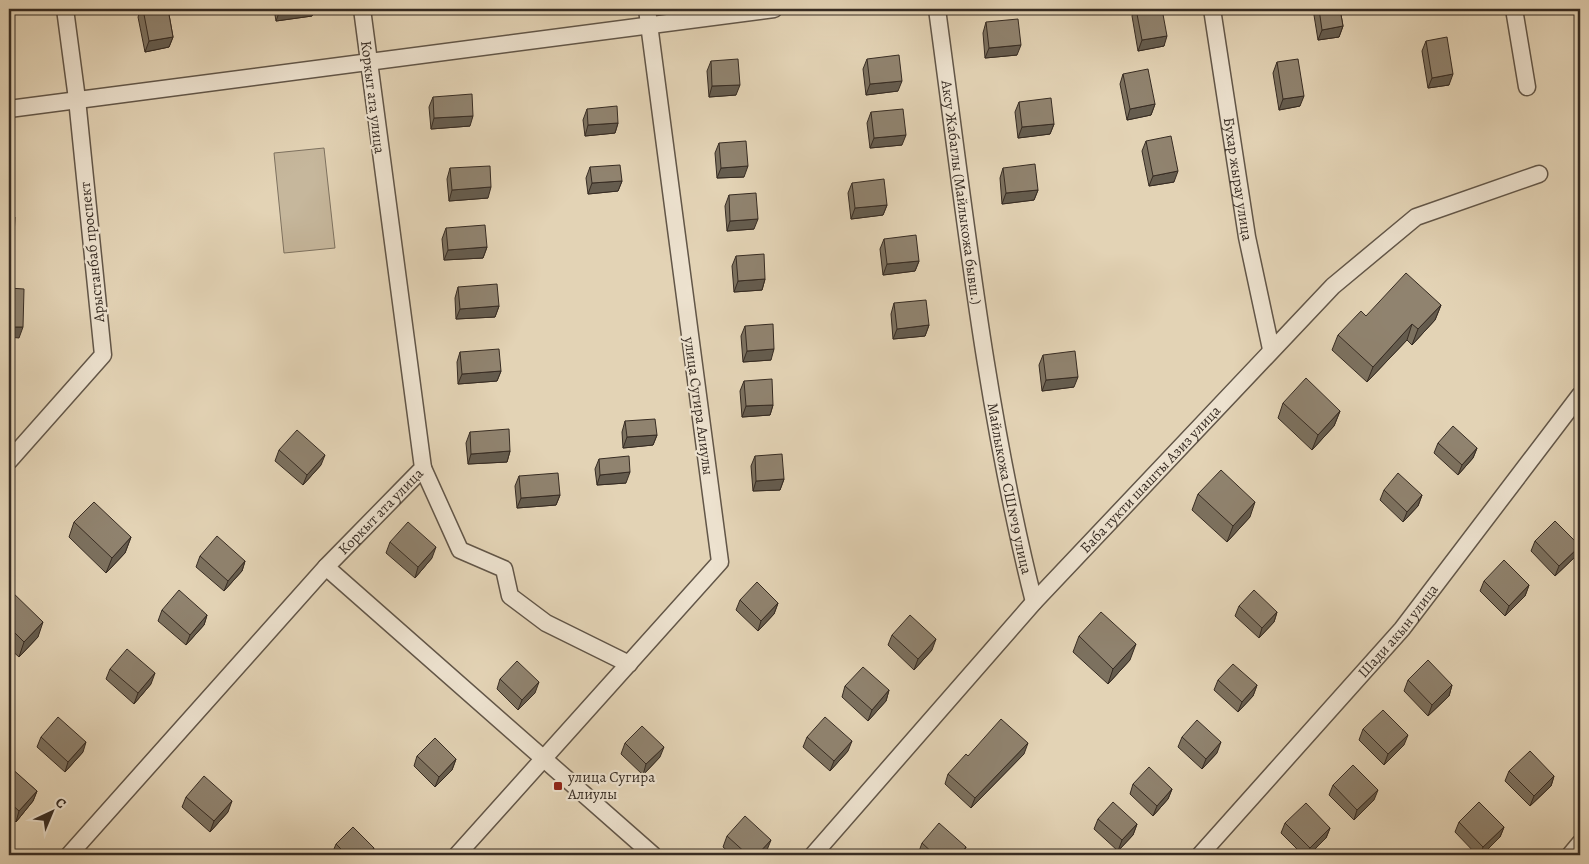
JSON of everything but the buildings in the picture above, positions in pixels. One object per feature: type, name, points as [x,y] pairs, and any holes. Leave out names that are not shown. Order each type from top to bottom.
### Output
[{"type":"street","name":"Арыстанбаб проспект","points":[[9,460],[103,355],[77,99],[65,9]]},
{"type":"street","name":"Коркыт ата улица","points":[[69,855],[326,567],[423,468],[362,9]]},
{"type":"street","points":[[9,109],[368,64],[648,16],[774,9]]},
{"type":"street","name":"Аксу Жабаглы (Майлыкожа бывш.)","points":[[937,9],[988,375]]},
{"type":"street","name":"Бухар жырау улица","points":[[1212,9],[1247,237],[1271,348]]},
{"type":"street","points":[[1514,9],[1527,87]]},
{"type":"street","name":"улица Сугира Алиулы","points":[[458,855],[720,562],[648,16]]},
{"type":"street","name":"Баба тукти шашты Азиз улица","points":[[813,855],[1034,602],[1271,348],[1333,286],[1416,217],[1539,174]]},
{"type":"street","name":"Майлыкожа СШ№19 улица","points":[[988,375],[1015,527],[1034,602]]},
{"type":"street","name":"Шади акын улица","points":[[1200,855],[1402,630],[1580,395]]},
{"type":"street","points":[[423,468],[460,550],[504,569],[510,596],[546,623],[629,664]]},
{"type":"street","points":[[326,567],[654,855]]},
{"type":"street","points":[[1570,855],[1580,843]]},
{"type":"shaded area","points":[[324,148],[335,248],[284,253],[274,153]]},
{"type":"place","name":"улица Сугира Алиулы","points":[[558,786]]}]
